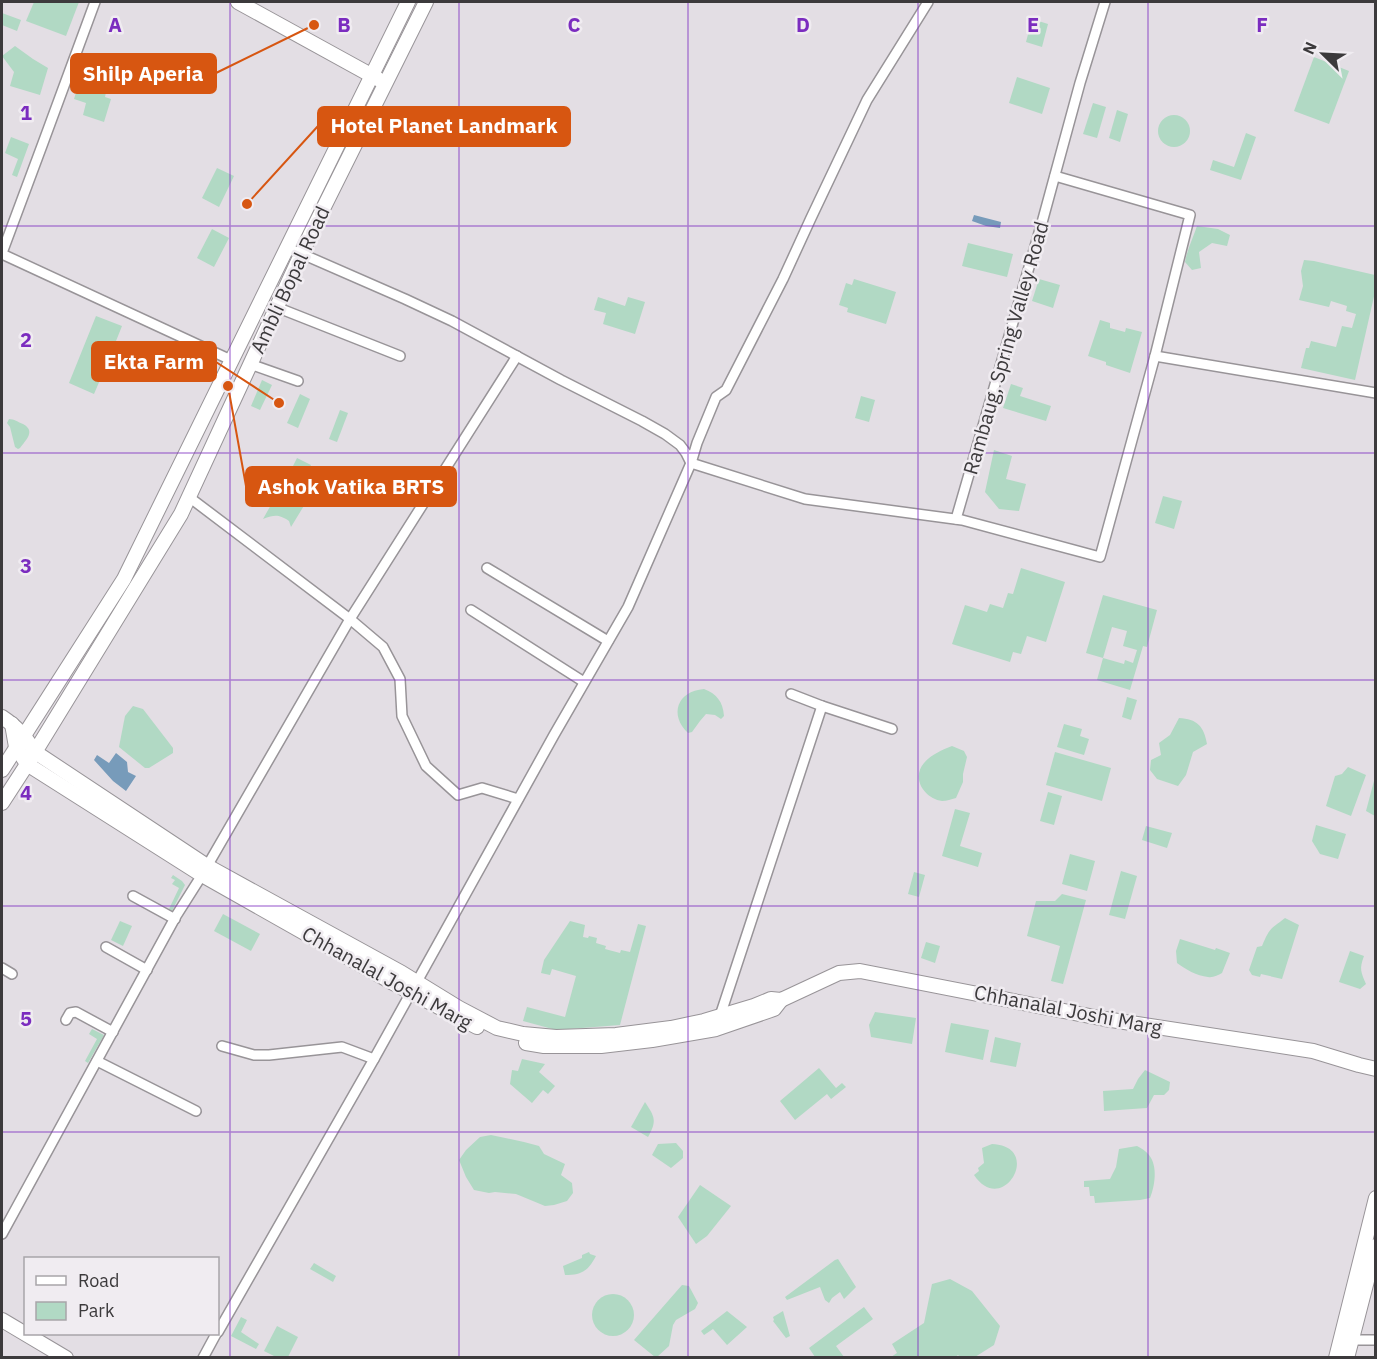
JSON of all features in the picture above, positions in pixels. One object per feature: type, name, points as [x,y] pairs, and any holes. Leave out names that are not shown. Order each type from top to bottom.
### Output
[{"type":"street","points":[[95,2],[2,254],[231,360]]},
{"type":"street","points":[[238,2],[386,83]]},
{"type":"street","name":"Ambli Bopal Road","points":[[2,770],[124,579],[370,75],[408,2]]},
{"type":"street","name":"Ambli Bopal Road","points":[[2,803],[182,514],[301,253],[426,2]]},
{"type":"street","points":[[219,1330],[628,607],[691,463],[716,397],[726,390],[783,279],[867,100],[928,2]]},
{"type":"street","name":"Rambaug, Spring Valley Road","points":[[956,519],[1105,2]]},
{"type":"street","points":[[286,247],[452,321],[665,434],[680,445],[691,463],[805,499],[956,519],[1100,557],[1155,356],[1190,215],[1055,176]]},
{"type":"street","points":[[276,307],[399,356]]},
{"type":"street","points":[[2,1234],[175,919],[350,619],[517,356]]},
{"type":"street","points":[[1155,356],[1376,393]]},
{"type":"street","points":[[250,364],[298,381]]},
{"type":"street","points":[[189,497],[350,619],[383,647],[400,679],[402,716],[426,766],[458,795],[482,788],[518,799]]},
{"type":"street","points":[[487,568],[608,641]]},
{"type":"street","points":[[471,610],[584,682]]},
{"type":"street","points":[[791,694],[892,729]]},
{"type":"street","points":[[720,1016],[822,706]]},
{"type":"street","points":[[7,721],[24,734],[35,752]]},
{"type":"street","points":[[7,721],[16,747],[27,764]]},
{"type":"street","name":"Chhanalal Joshi Marg","points":[[35,752],[205,870]]},
{"type":"street","name":"Chhanalal Joshi Marg","points":[[27,764],[205,870],[414,988],[463,1021],[492,1035],[513,1037],[616,1035],[671,1028],[720,1016],[771,999],[781,1000]]},
{"type":"street","points":[[133,896],[175,919]]},
{"type":"street","points":[[106,947],[147,970]]},
{"type":"street","points":[[2,968],[12,974]]},
{"type":"street","name":"Chhanalal Joshi Marg","points":[[513,1037],[544,1046],[601,1046],[716,1029],[774,1009],[781,1000],[839,973],[860,971],[1105,1019],[1313,1051],[1376,1069]]},
{"type":"street","points":[[66,1020],[70,1013],[75,1012],[113,1032]]},
{"type":"street","points":[[222,1046],[254,1055],[342,1047],[374,1059]]},
{"type":"street","points":[[97,1061],[196,1111]]},
{"type":"street","name":"Chhanalal Joshi Marg","points":[[1359,1065],[1362,1070],[1376,1077]]},
{"type":"street","points":[[1347,1358],[1347,1340],[1376,1198]]},
{"type":"street","points":[[1336,1358],[1347,1340],[1376,1246]]},
{"type":"street","points":[[2,1320],[24,1333]]},
{"type":"street","points":[[2,1330],[49,1358]]},
{"type":"street","points":[[27,1335],[66,1358]]},
{"type":"street","points":[[203,1358],[216,1335]]},
{"type":"street","points":[[1347,1340],[1376,1340]]},
{"type":"green space","points":[[34,2],[79,2],[66,36],[26,21]]},
{"type":"green space","points":[[2,13],[21,20],[17,31],[2,25]]},
{"type":"green space","points":[[1032,19],[1048,24],[1042,47],[1026,42]]},
{"type":"green space","points":[[15,46],[48,68],[40,95],[10,86],[14,72],[2,56]]},
{"type":"green space","points":[[1314,57],[1349,71],[1329,124],[1294,111]]},
{"type":"green space","points":[[87,58],[102,63],[110,73],[105,97],[111,99],[104,122],[83,115],[86,103],[74,99]]},
{"type":"green space","points":[[1017,77],[1050,88],[1042,114],[1009,103]]},
{"type":"green space","points":[[1093,103],[1106,107],[1097,138],[1083,134]]},
{"type":"green space","points":[[1117,110],[1128,114],[1120,142],[1109,138]]},
{"type":"green space","points":[[1174,115],[1185,120],[1190,131],[1185,142],[1174,147],[1163,142],[1158,131],[1163,120]]},
{"type":"green space","points":[[1246,133],[1256,137],[1241,180],[1210,170],[1213,160],[1234,167]]},
{"type":"green space","points":[[11,137],[29,144],[17,177],[12,175],[18,159],[5,153]]},
{"type":"green space","points":[[217,168],[234,176],[219,207],[202,198]]},
{"type":"green space","points":[[1197,226],[1218,229],[1230,235],[1227,246],[1212,243],[1199,252],[1201,268],[1192,270],[1185,262]]},
{"type":"green space","points":[[212,229],[229,238],[214,267],[197,258]]},
{"type":"green space","points":[[968,243],[1013,254],[1007,277],[962,266]]},
{"type":"green space","points":[[1304,260],[1375,275],[1375,292],[1355,380],[1301,368],[1306,348],[1309,348],[1311,341],[1336,347],[1342,326],[1352,328],[1356,314],[1346,311],[1347,306],[1331,301],[1329,307],[1299,300],[1303,286],[1301,271]]},
{"type":"green space","points":[[854,279],[896,292],[886,324],[847,312],[848,308],[839,305],[846,283],[852,285]]},
{"type":"green space","points":[[1039,279],[1060,285],[1053,308],[1032,301]]},
{"type":"green space","points":[[598,297],[625,306],[628,297],[645,302],[635,334],[603,324],[606,313],[594,310]]},
{"type":"green space","points":[[96,316],[122,326],[112,351],[105,349],[97,370],[103,373],[94,394],[69,383]]},
{"type":"green space","points":[[1100,320],[1110,323],[1110,328],[1125,332],[1126,328],[1142,332],[1130,373],[1088,356]]},
{"type":"green space","points":[[262,380],[272,385],[260,410],[251,406]]},
{"type":"green space","points":[[1011,384],[1023,388],[1020,396],[1051,406],[1046,421],[1003,408]]},
{"type":"green space","points":[[300,394],[310,399],[298,428],[287,423]]},
{"type":"green space","points":[[861,396],[875,400],[869,422],[855,418]]},
{"type":"green space","points":[[340,410],[348,413],[337,442],[329,439]]},
{"type":"green space","points":[[9,419],[23,424],[29,430],[27,439],[18,449],[15,447],[7,423]]},
{"type":"green space","points":[[994,450],[1012,456],[1006,479],[1026,484],[1019,511],[999,509],[985,492]]},
{"type":"green space","points":[[297,458],[311,465],[302,484],[287,478]]},
{"type":"green space","points":[[280,489],[305,504],[291,527],[289,521],[279,516],[263,519]]},
{"type":"green space","points":[[1163,496],[1182,501],[1174,529],[1155,523]]},
{"type":"green space","points":[[1021,568],[1065,582],[1046,642],[1027,636],[1021,654],[1013,652],[1010,662],[952,644],[965,605],[987,612],[990,604],[1003,608],[1008,593],[1013,594]]},
{"type":"green space","points":[[1103,595],[1157,610],[1147,647],[1143,646],[1130,690],[1097,680],[1103,658],[1086,653]],"holes":[[[1112,627],[1127,631],[1123,646],[1137,650],[1133,663],[1125,660],[1124,664],[1103,658]]]},
{"type":"green space","points":[[704,689],[718,699],[724,716],[721,719],[715,715],[706,714],[692,732],[688,733],[679,719],[679,705],[687,694]]},
{"type":"green space","points":[[1127,697],[1137,700],[1131,720],[1122,717]]},
{"type":"green space","points":[[133,706],[143,709],[173,748],[173,753],[149,768],[145,768],[119,747],[125,716]]},
{"type":"green space","points":[[1179,718],[1191,720],[1199,725],[1204,732],[1207,744],[1193,752],[1186,775],[1178,786],[1157,779],[1150,770],[1151,760],[1161,755],[1159,743],[1170,735]]},
{"type":"green space","points":[[1064,724],[1082,729],[1080,736],[1089,739],[1084,755],[1057,747]]},
{"type":"green space","points":[[952,746],[964,751],[967,757],[963,782],[956,798],[942,801],[925,792],[919,781],[920,769],[927,760]]},
{"type":"green space","points":[[1055,752],[1111,768],[1102,801],[1046,785]]},
{"type":"green space","points":[[1348,767],[1366,775],[1351,816],[1326,806],[1335,776],[1342,774]]},
{"type":"green space","points":[[1375,777],[1375,816],[1366,811]]},
{"type":"green space","points":[[1048,792],[1062,796],[1054,825],[1040,821]]},
{"type":"green space","points":[[955,809],[970,813],[960,846],[982,853],[978,867],[942,856]]},
{"type":"green space","points":[[1316,825],[1346,834],[1338,859],[1320,854],[1312,841]]},
{"type":"green space","points":[[1146,826],[1172,833],[1167,848],[1142,840]]},
{"type":"green space","points":[[1070,854],[1095,861],[1087,891],[1062,884]]},
{"type":"green space","points":[[1121,871],[1137,876],[1125,919],[1109,915]]},
{"type":"green space","points":[[914,872],[925,875],[919,897],[908,894]]},
{"type":"green space","points":[[173,875],[185,885],[172,911],[169,909],[179,888],[172,884],[175,880],[171,878]]},
{"type":"green space","points":[[1062,894],[1086,900],[1063,984],[1051,981],[1060,946],[1027,936],[1036,901],[1055,901]]},
{"type":"green space","points":[[223,914],[260,934],[251,951],[214,931]]},
{"type":"green space","points":[[1285,918],[1299,925],[1282,979],[1261,974],[1260,977],[1252,975],[1249,970],[1257,947],[1262,946],[1271,929]]},
{"type":"green space","points":[[120,921],[132,926],[123,946],[111,940]]},
{"type":"green space","points":[[570,921],[585,925],[583,937],[597,938],[596,943],[606,946],[605,949],[620,953],[621,950],[630,952],[638,924],[646,926],[620,1025],[556,1030],[523,1021],[527,1007],[565,1017],[576,976],[552,969],[550,975],[541,973],[544,960]]},
{"type":"green space","points":[[1180,939],[1230,953],[1222,973],[1212,977],[1204,976],[1191,972],[1177,963],[1176,951]]},
{"type":"green space","points":[[926,942],[940,946],[935,963],[921,958]]},
{"type":"green space","points":[[1350,951],[1364,956],[1361,970],[1366,984],[1360,989],[1339,982]]},
{"type":"green space","points":[[875,1012],[916,1018],[912,1044],[871,1037],[869,1025]]},
{"type":"green space","points":[[951,1023],[989,1030],[983,1060],[945,1052]]},
{"type":"green space","points":[[92,1029],[104,1035],[88,1063],[85,1061],[97,1039],[89,1034]]},
{"type":"green space","points":[[995,1037],[1021,1043],[1016,1067],[990,1062]]},
{"type":"green space","points":[[522,1059],[545,1064],[539,1072],[555,1086],[548,1094],[543,1090],[532,1103],[510,1084],[512,1070],[518,1071]]},
{"type":"green space","points":[[819,1068],[836,1088],[842,1083],[846,1087],[831,1099],[827,1094],[795,1120],[780,1101]]},
{"type":"green space","points":[[1145,1070],[1170,1082],[1169,1090],[1164,1095],[1154,1095],[1147,1108],[1104,1111],[1103,1091],[1133,1089]]},
{"type":"green space","points":[[645,1102],[654,1119],[648,1137],[631,1127]]},
{"type":"green space","points":[[491,1135],[539,1146],[544,1154],[565,1164],[561,1175],[572,1183],[573,1193],[567,1201],[545,1206],[516,1194],[474,1190],[459,1160],[480,1137]]},
{"type":"green space","points":[[676,1143],[683,1151],[683,1158],[671,1168],[652,1155],[658,1144]]},
{"type":"green space","points":[[992,1144],[1007,1148],[1015,1156],[1017,1166],[1006,1185],[996,1189],[985,1186],[974,1175],[984,1163],[982,1148]]},
{"type":"green space","points":[[1137,1146],[1148,1154],[1154,1165],[1154,1182],[1150,1198],[1095,1203],[1094,1196],[1090,1196],[1089,1187],[1084,1187],[1084,1181],[1110,1179],[1116,1167],[1119,1149]]},
{"type":"green space","points":[[700,1185],[731,1206],[707,1236],[696,1244],[678,1217]]},
{"type":"green space","points":[[589,1252],[596,1256],[587,1269],[580,1273],[565,1275],[563,1266],[582,1258],[582,1255]]},
{"type":"green space","points":[[838,1259],[856,1287],[844,1299],[840,1292],[829,1303],[825,1300],[820,1287],[787,1300],[785,1297]]},
{"type":"green space","points":[[314,1263],[336,1276],[333,1282],[310,1269]]},
{"type":"green space","points":[[950,1279],[972,1291],[1000,1326],[994,1345],[975,1357],[958,1355],[954,1358],[891,1357],[897,1353],[892,1344],[924,1323],[932,1284]]},
{"type":"green space","points":[[682,1285],[689,1286],[698,1303],[695,1309],[676,1320],[669,1346],[655,1357],[634,1340]]},
{"type":"green space","points":[[613,1294],[628,1300],[634,1315],[628,1330],[613,1336],[598,1330],[592,1315],[598,1300]]},
{"type":"green space","points":[[864,1307],[873,1319],[836,1346],[844,1357],[815,1357],[809,1348]]},
{"type":"green space","points":[[727,1311],[747,1327],[727,1345],[713,1329],[704,1335],[701,1331]]},
{"type":"green space","points":[[783,1311],[790,1336],[786,1338],[773,1321],[773,1317]]},
{"type":"green space","points":[[241,1317],[247,1320],[241,1332],[259,1344],[256,1349],[231,1336]]},
{"type":"green space","points":[[277,1326],[298,1337],[288,1357],[276,1357],[264,1351]]},
{"type":"water","points":[[974,215],[1001,222],[1000,228],[972,221]]},
{"type":"water","points":[[116,753],[127,762],[128,772],[136,776],[126,791],[113,781],[94,760],[97,755],[109,763]]},
{"type":"place","name":"Shilp Aperia","points":[[314,25]]},
{"type":"place","name":"Hotel Planet Landmark","points":[[247,204]]},
{"type":"place","name":"Ashok Vatika BRTS","points":[[228,386]]},
{"type":"place","name":"Ekta Farm","points":[[279,403]]}]
